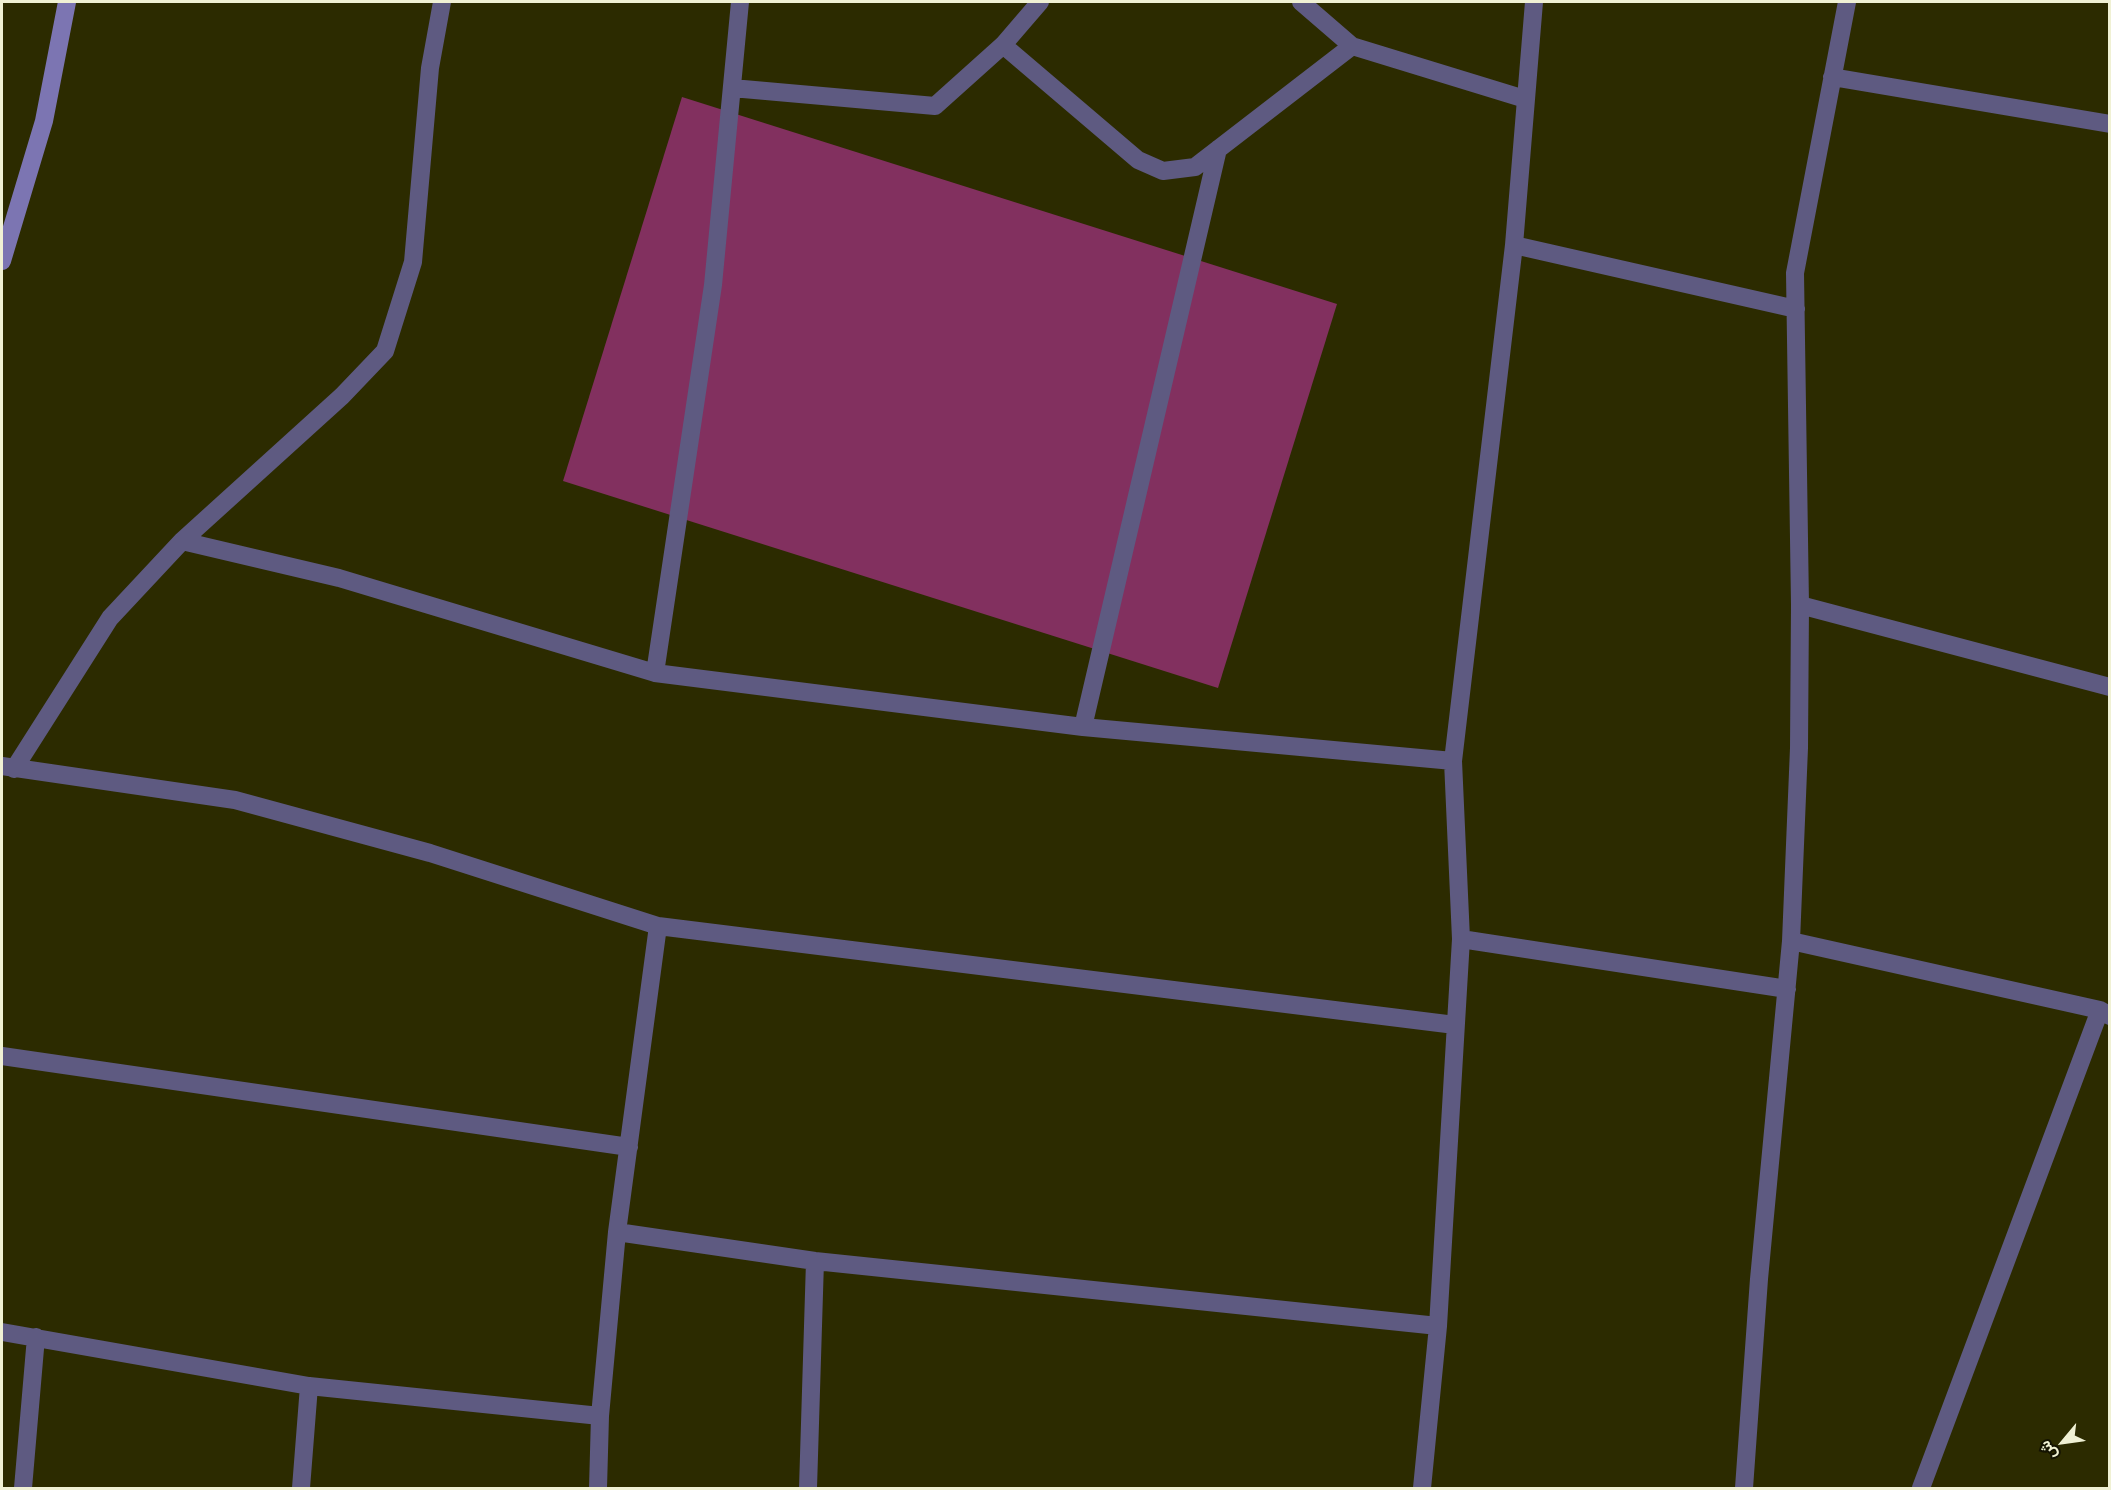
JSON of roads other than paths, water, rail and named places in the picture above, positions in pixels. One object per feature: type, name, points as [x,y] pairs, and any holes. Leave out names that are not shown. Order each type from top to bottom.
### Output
[{"type":"street","points":[[2,261],[44,121],[67,2]]},
{"type":"street","points":[[442,2],[430,68],[413,262],[385,351],[342,396],[182,541],[110,618],[8,767],[235,800],[430,853],[658,926],[1455,1025]]},
{"type":"street","points":[[655,674],[713,285],[740,2]]},
{"type":"street","points":[[732,88],[935,106],[1003,45],[1040,2]]},
{"type":"street","points":[[1301,2],[1352,46],[1525,99]]},
{"type":"street","points":[[1422,1488],[1438,1326],[1461,939],[1454,761],[1514,245],[1534,2]]},
{"type":"street","points":[[1744,1488],[1759,1280],[1791,941],[1799,748],[1800,605],[1795,273],[1847,2]]},
{"type":"street","points":[[1003,45],[1138,160],[1163,171],[1195,167],[1352,46]]},
{"type":"street","points":[[1832,77],[2109,124]]},
{"type":"street","points":[[1083,727],[1218,149]]},
{"type":"street","points":[[1514,245],[1796,309]]},
{"type":"street","points":[[182,541],[339,578],[655,674],[1083,727],[1454,761]]},
{"type":"street","points":[[1800,605],[2109,687]]},
{"type":"street","points":[[598,1488],[600,1416],[616,1232],[658,926]]},
{"type":"street","points":[[1461,939],[1787,989]]},
{"type":"street","points":[[1791,941],[2105,1013],[1921,1488]]},
{"type":"street","points":[[2,1056],[629,1147]]},
{"type":"street","points":[[616,1232],[815,1261],[1438,1326]]},
{"type":"street","points":[[808,1488],[815,1261]]},
{"type":"street","points":[[2,1332],[309,1386],[600,1416]]},
{"type":"street","points":[[23,1488],[36,1337]]},
{"type":"street","points":[[301,1488],[309,1386]]}]
